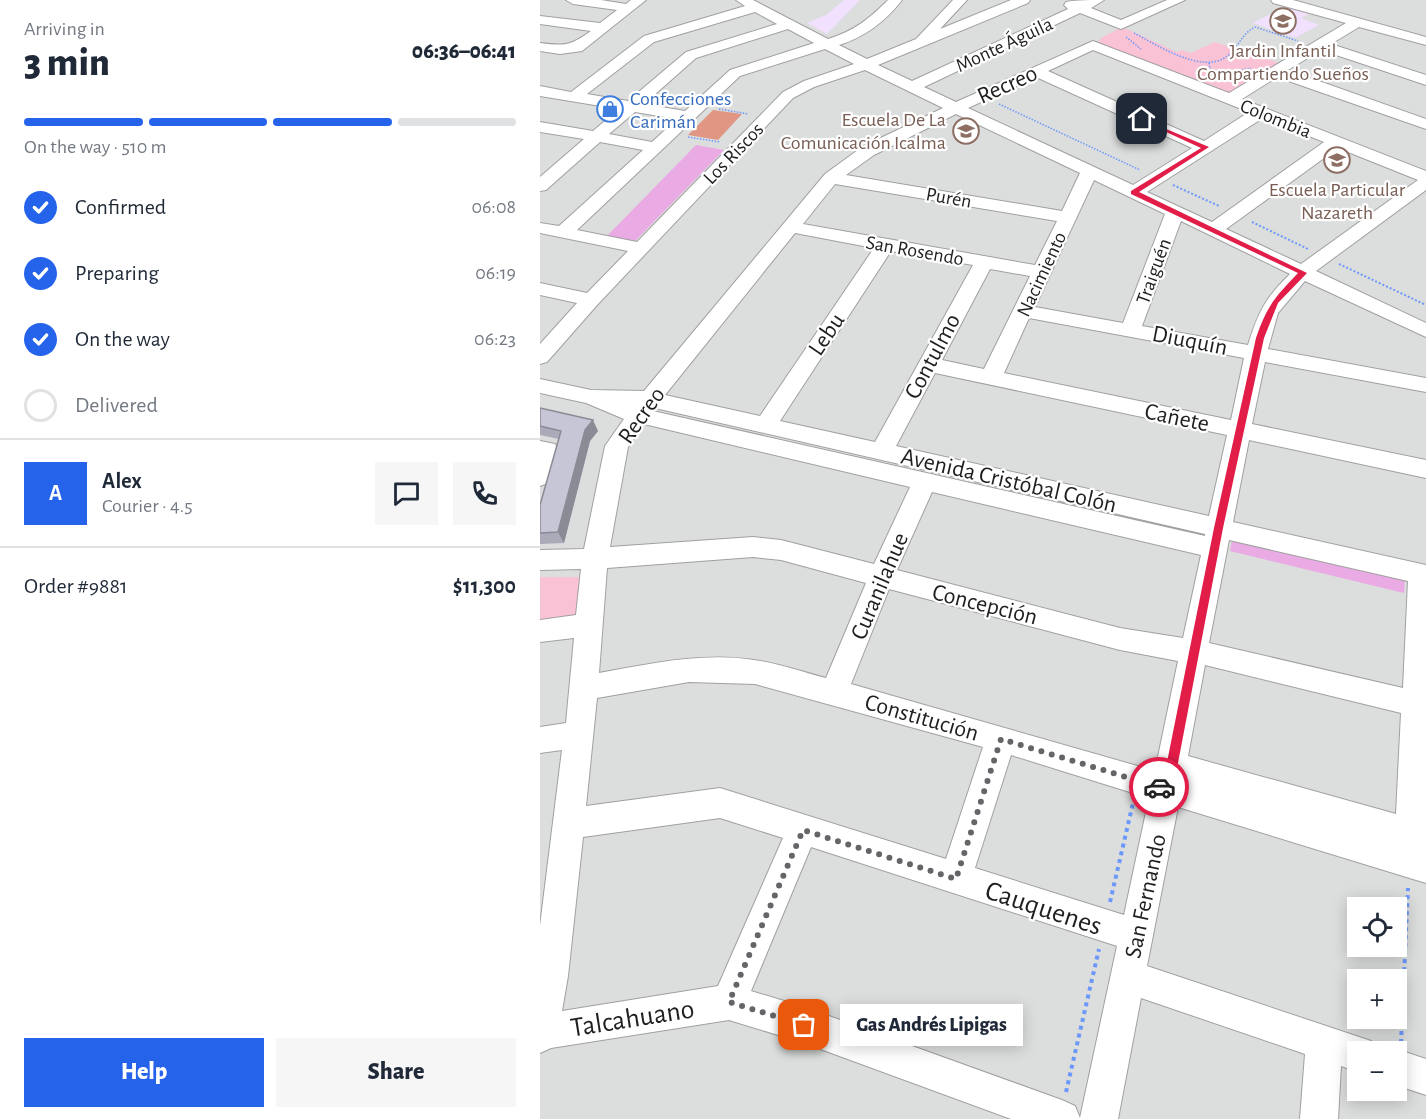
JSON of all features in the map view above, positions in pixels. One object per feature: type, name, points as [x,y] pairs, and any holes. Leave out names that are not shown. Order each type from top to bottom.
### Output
[{"type":"street","points":[[573,0],[634,4]]},
{"type":"street","points":[[743,0],[866,65],[955,108],[1303,273],[1422,324]]},
{"type":"street","points":[[563,233],[735,73],[850,37],[866,28],[895,0]]},
{"type":"street","name":"Los Riscos","points":[[540,357],[591,300],[788,95],[809,84],[866,65],[921,42],[960,0]]},
{"type":"street","points":[[921,42],[1023,0]]},
{"type":"street","points":[[1057,0],[1125,28],[1178,0]]},
{"type":"street","name":"Monte Águila","points":[[912,87],[1096,0]]},
{"type":"street","points":[[1278,0],[1426,41]]},
{"type":"street","points":[[574,97],[649,39],[777,3]]},
{"type":"street","points":[[540,47],[560,50],[578,48],[634,4]]},
{"type":"street","points":[[540,20],[603,28]]},
{"type":"street","points":[[1229,99],[1278,72],[1357,22]]},
{"type":"street","points":[[540,186],[691,55],[790,24]]},
{"type":"street","name":"Recreo","points":[[541,1033],[551,976],[579,735],[587,625],[595,558],[617,446],[644,407],[831,178],[868,151],[955,108],[1093,45]]},
{"type":"street","name":"Colombia","points":[[1093,45],[1426,177]]},
{"type":"street","points":[[1318,46],[1426,80]]},
{"type":"street","points":[[771,60],[786,70]]},
{"type":"street","points":[[1035,71],[1206,147]]},
{"type":"street","points":[[1278,72],[1426,124]]},
{"type":"street","points":[[540,91],[689,116]]},
{"type":"street","points":[[1134,192],[1261,112]]},
{"type":"street","points":[[540,127],[655,147]]},
{"type":"street","points":[[1213,230],[1335,142]]},
{"type":"street","name":"Nacimiento","points":[[991,377],[1090,171]]},
{"type":"street","name":"Purén","points":[[831,178],[1067,217]]},
{"type":"street","name":"San Fernando","points":[[1099,1119],[1239,430],[1256,353],[1268,313],[1282,292],[1323,256],[1426,182]]},
{"type":"street","name":"Traiguén","points":[[1131,329],[1175,212]]},
{"type":"street","name":"San Rosendo","points":[[790,227],[1041,273]]},
{"type":"street","points":[[540,228],[641,248]]},
{"type":"street","name":"Lebu","points":[[766,425],[886,244]]},
{"type":"street","name":"Contulmo","points":[[882,451],[984,262]]},
{"type":"street","points":[[540,289],[591,300]]},
{"type":"street","name":"Diuquín","points":[[1024,311],[1426,385]]},
{"type":"street","name":"Cañete","points":[[927,364],[1426,469]]},
{"type":"street","name":"Avenida Cristóbal Colón","points":[[540,386],[644,407],[766,425],[882,451],[1217,538]]},
{"type":"street","name":"Avenida Cristóbal Colón","points":[[644,407],[925,481],[1217,538],[1424,574]]},
{"type":"street","points":[[540,449],[547,450],[549,455],[540,477]]},
{"type":"street","name":"Curanilahue","points":[[834,692],[925,481]]},
{"type":"street","name":"Concepción","points":[[540,560],[753,547],[781,550],[1120,639],[1195,651],[1421,704]]},
{"type":"street","points":[[1418,850],[1424,574]]},
{"type":"street","points":[[540,631],[587,625]]},
{"type":"street","name":"Constitución","points":[[583,688],[689,670],[755,672],[1001,739],[1170,777],[1418,850]]},
{"type":"street","points":[[540,740],[579,735]]},
{"type":"street","points":[[956,879],[1001,739]]},
{"type":"street","name":"Cauquenes","points":[[568,824],[720,803],[1137,936]]},
{"type":"street","points":[[729,1002],[803,830]]},
{"type":"street","points":[[1129,977],[1347,1050]]},
{"type":"street","name":"Talcahuano","points":[[541,1033],[729,1002],[804,1025],[1062,1119]]},
{"type":"street","points":[[1319,1119],[1324,1043]]},
{"type":"path","points":[[1125,28],[1187,58],[1209,63],[1221,61],[1228,55],[1237,40],[1246,31],[1255,27],[1318,46]]},
{"type":"path","points":[[1209,63],[1210,69],[1216,72],[1232,74],[1255,67]]},
{"type":"path","points":[[981,96],[1426,305]]},
{"type":"path","points":[[717,109],[749,114]]},
{"type":"path","points":[[695,138],[723,143]]},
{"type":"path","points":[[1408,1071],[1418,850]]},
{"type":"shaded area","points":[[540,0],[1426,0],[1426,1119],[540,1119]]},
{"type":"shaded area","points":[[844,0],[860,0],[827,34],[807,23],[826,15]]},
{"type":"shaded area","name":"Jardin Infantil Compartiendo Sueños","points":[[1290,4],[1312,12],[1301,18],[1319,25],[1295,38],[1253,23]]},
{"type":"shaded area","points":[[1122,27],[1177,52],[1181,50],[1191,53],[1215,42],[1285,65],[1230,96],[1097,44],[1101,38]]},
{"type":"shaded area","points":[[713,110],[742,114],[718,140],[688,135]]},
{"type":"shaded area","points":[[696,145],[724,150],[633,243],[605,238]]},
{"type":"shaded area","points":[[1232,540],[1405,580],[1404,593],[1230,551]]},
{"type":"shaded area","points":[[540,577],[582,577],[574,625],[540,629]]},
{"type":"building","points":[[540,408],[593,420],[585,430],[558,532],[540,533],[540,505],[561,431],[540,426]]},
{"type":"way so far","points":[[804,1025],[729,1002],[803,830],[956,879],[1001,739],[1159,787]]},
{"type":"place","name":"Jardin Infantil Compartiendo Sueños","points":[[1283,21]]},
{"type":"place","name":"Confecciones Carimán","points":[[610,109]]},
{"type":"place","name":"Escuela De La Comunicación Icalma","points":[[966,131]]},
{"type":"place","name":"Escuela Particular Nazareth","points":[[1337,160]]},
{"type":"place","name":"Gas Andrés Lipigas","points":[[804,1025]]},
{"type":"route","points":[[1142,119],[1206,147],[1134,192],[1303,273],[1282,292],[1275,302],[1268,313],[1260,338],[1167,789],[1159,787]]}]
